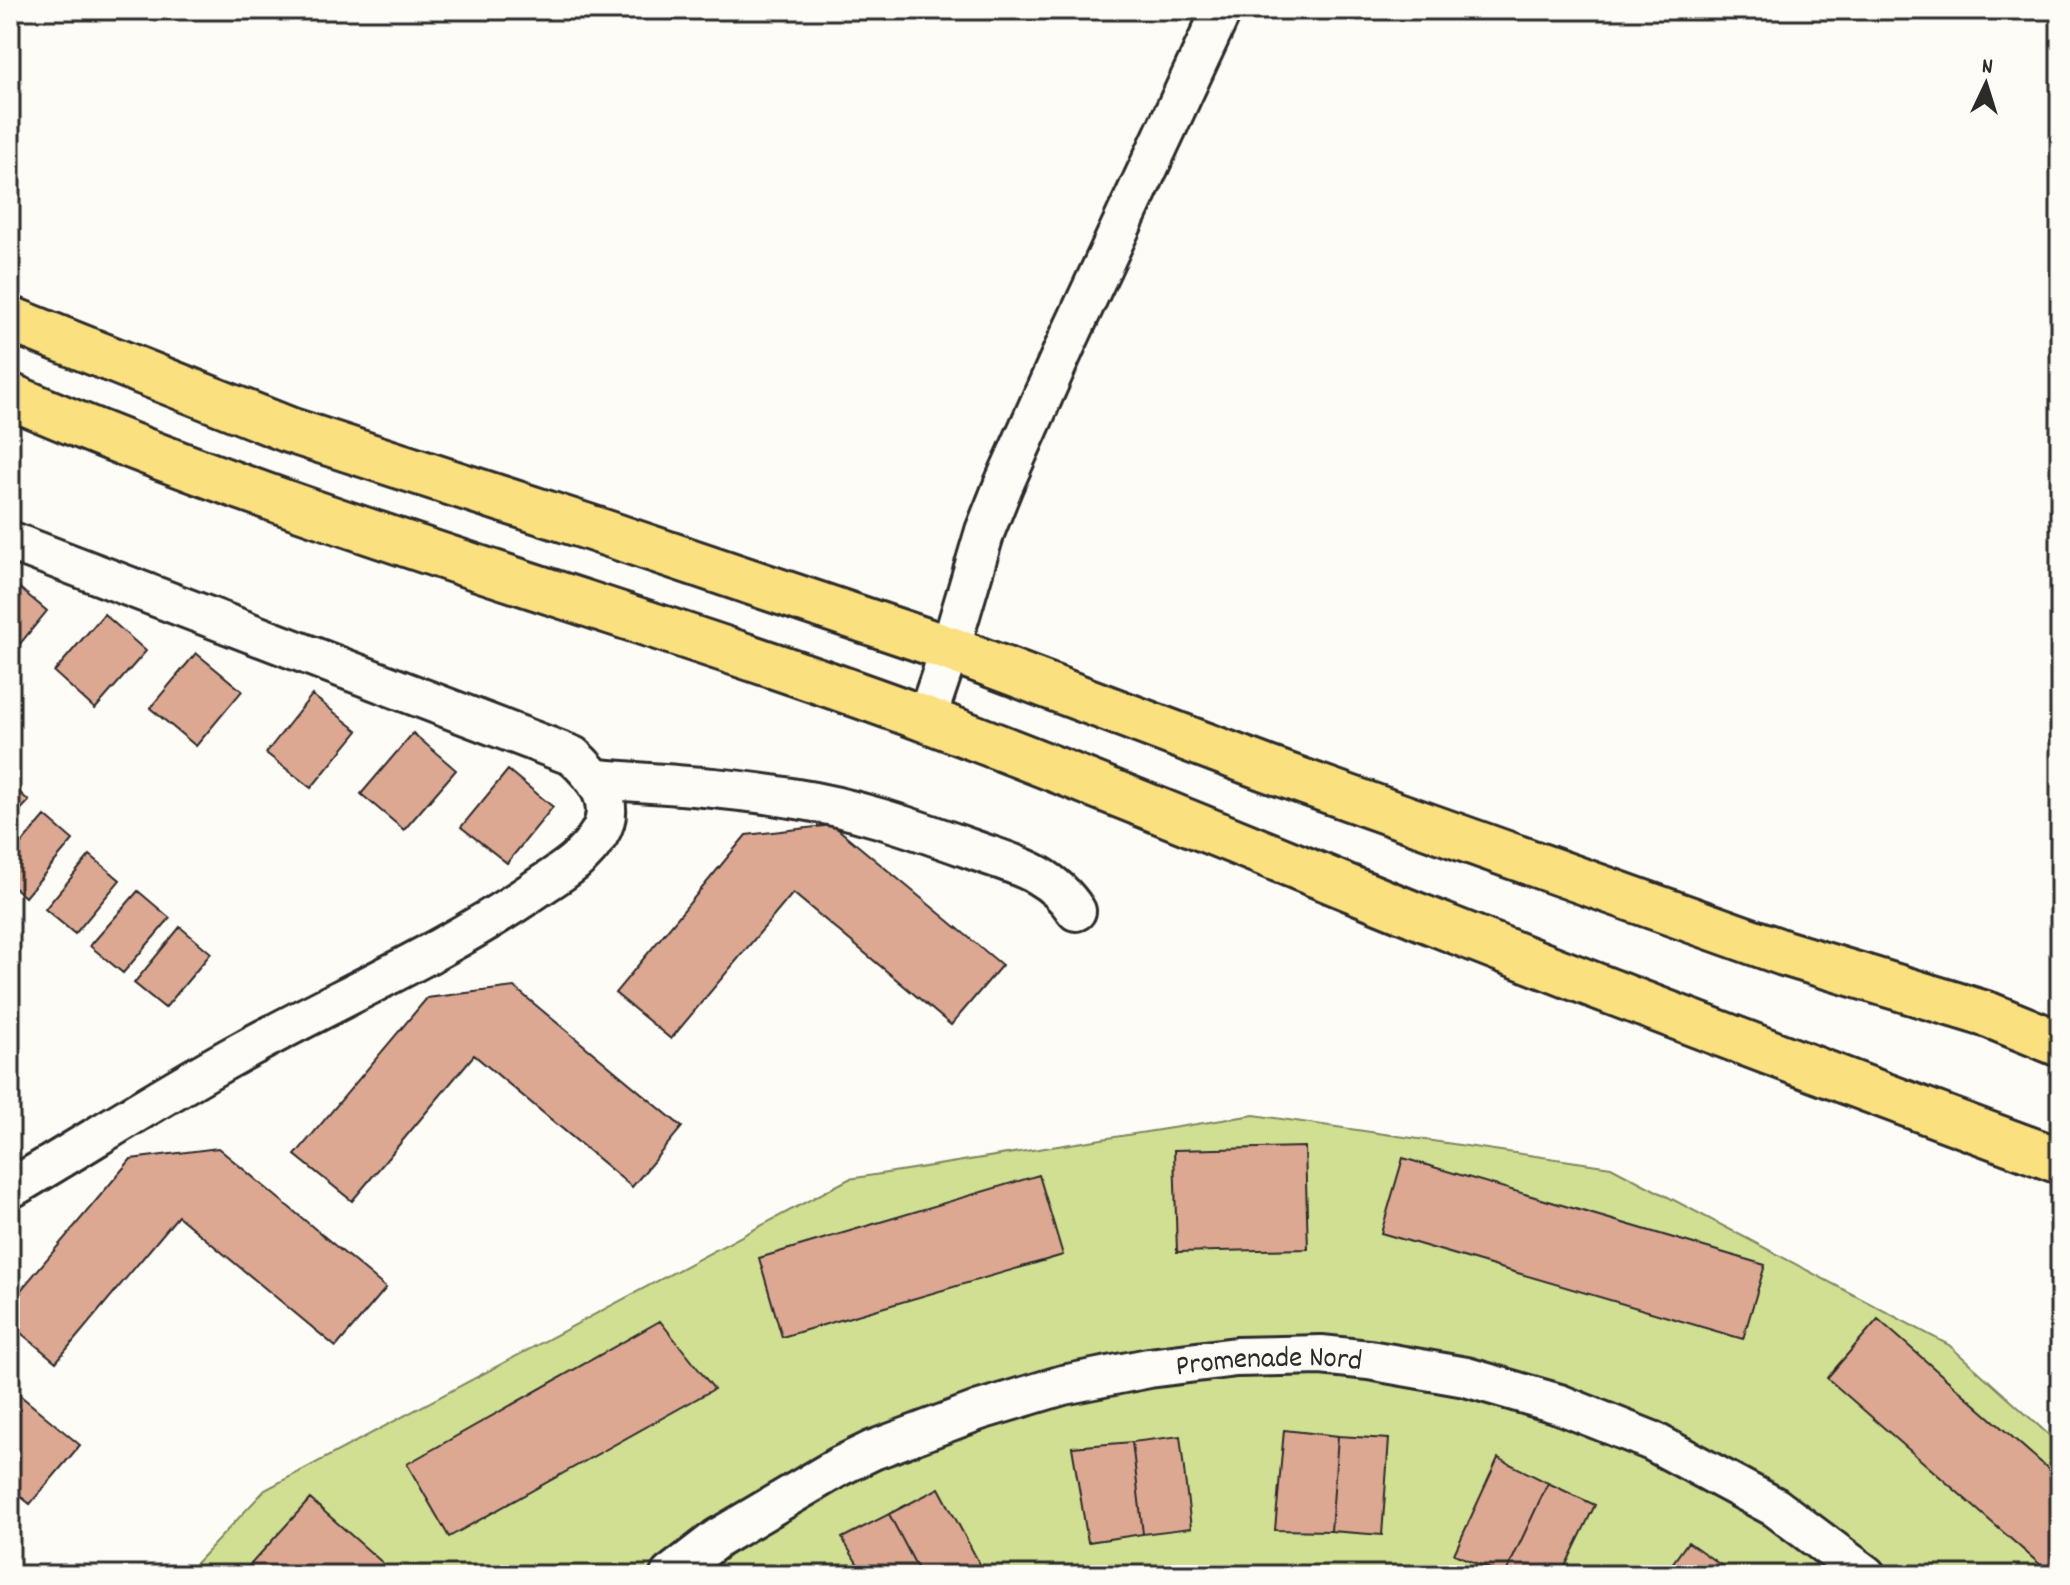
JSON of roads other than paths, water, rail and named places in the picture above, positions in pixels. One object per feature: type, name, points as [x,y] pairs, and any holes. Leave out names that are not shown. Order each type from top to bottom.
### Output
[{"type":"highway","points":[[10,319],[289,430],[950,649],[1268,769],[1770,948],[1989,1015],[2060,1044]]},
{"type":"highway","points":[[10,396],[69,422],[204,473],[926,720],[1718,1033],[2060,1161]]},
{"type":"street","points":[[926,720],[985,531],[1003,486],[1222,10]]},
{"type":"street","points":[[10,541],[573,756],[596,779],[604,793],[605,821],[601,832],[579,859],[498,915],[242,1051],[10,1189]]},
{"type":"street","points":[[596,779],[794,798],[897,822],[1042,876],[1065,894],[1076,911]]},
{"type":"street","name":"Promenade Nord","points":[[670,1575],[718,1538],[840,1466],[873,1450],[980,1410],[1063,1385],[1134,1371],[1236,1357],[1321,1355],[1466,1377],[1559,1404],[1652,1441],[1775,1507],[1866,1575]]}]
